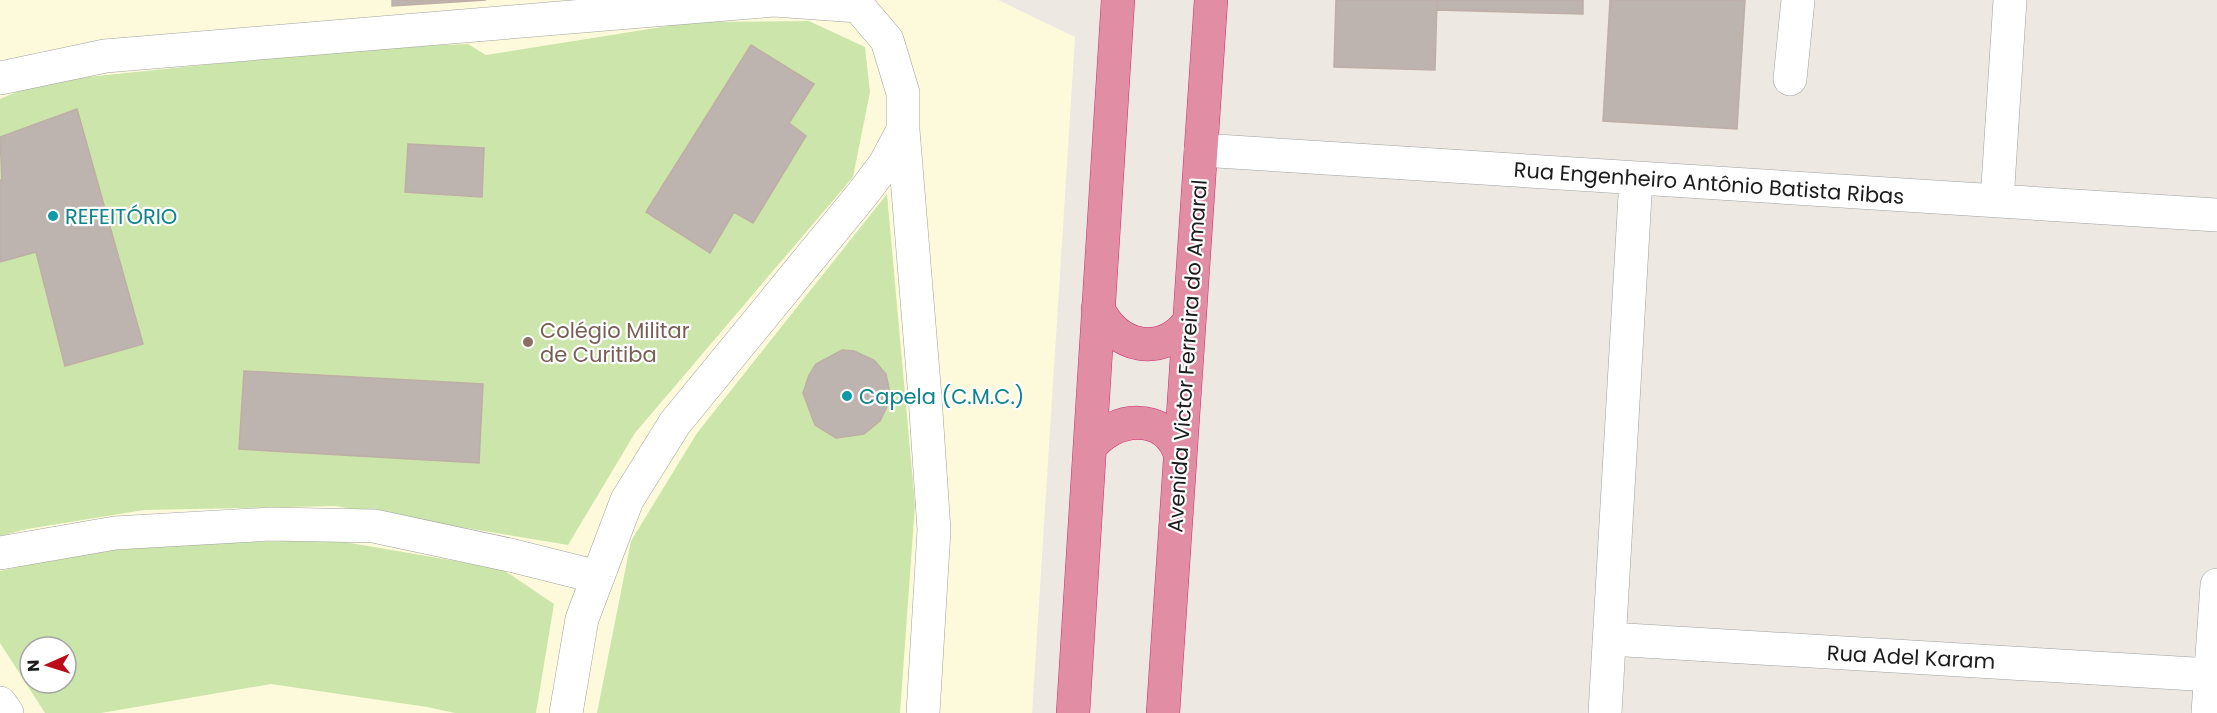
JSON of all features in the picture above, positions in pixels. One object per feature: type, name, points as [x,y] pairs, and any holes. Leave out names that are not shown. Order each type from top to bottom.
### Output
[{"type":"highway","points":[[1073,713],[1118,0]]},
{"type":"highway","name":"Avenida Victor Ferreira do Amaral","points":[[1163,713],[1211,0]]},
{"type":"highway","points":[[1098,308],[1103,319],[1114,332],[1140,344],[1167,340],[1182,331],[1189,322]]},
{"type":"highway","points":[[1090,448],[1101,434],[1111,428],[1129,423],[1140,423],[1152,425],[1167,435],[1176,443],[1180,454]]},
{"type":"street","points":[[0,78],[105,56],[774,0],[858,6],[886,40],[903,93],[903,130],[911,246],[934,530],[922,713]]},
{"type":"street","points":[[1790,79],[1798,0]]},
{"type":"street","points":[[1997,201],[2008,0]]},
{"type":"street","points":[[566,713],[582,619],[627,500],[675,423],[864,192],[885,164],[903,130]]},
{"type":"street","name":"Rua Engenheiro Antônio Batista Ribas","points":[[1201,150],[2217,215]]},
{"type":"street","points":[[1605,713],[1636,178]]},
{"type":"street","points":[[0,553],[115,533],[271,524],[374,526],[510,555],[598,577]]},
{"type":"street","points":[[2208,713],[2217,585]]},
{"type":"street","name":"Rua Adel Karam","points":[[1610,639],[2211,675]]},
{"type":"street","points":[[0,703],[7,713]]},
{"type":"shaded area","name":"Colégio Militar de Curitiba","points":[[0,0],[998,0],[1075,37],[1032,713],[0,713]]},
{"type":"green space","points":[[809,21],[865,47],[870,92],[853,177],[635,433],[568,545],[335,506],[144,510],[27,529],[0,536],[0,99],[40,82],[367,48],[468,44],[486,55],[693,22]]},
{"type":"green space","points":[[887,194],[915,505],[900,713],[597,713],[631,541],[697,433]]},
{"type":"green space","points":[[333,540],[502,569],[554,604],[536,713],[455,713],[271,684],[101,713],[45,713],[33,695],[78,695],[78,635],[18,635],[18,671],[0,643],[0,571],[121,545]]},
{"type":"building","points":[[392,0],[486,0],[392,6]]},
{"type":"building","points":[[1336,0],[1437,0],[1435,70],[1334,67]]},
{"type":"building","points":[[1437,0],[1583,0],[1583,14],[1437,10]]},
{"type":"building","points":[[1610,0],[1745,0],[1737,129],[1603,121]]},
{"type":"building","points":[[751,45],[814,84],[789,123],[806,136],[753,223],[734,212],[710,253],[646,212]]},
{"type":"building","name":"REFEITÓRIO","points":[[77,109],[143,344],[65,366],[36,252],[0,262],[0,180],[2,180],[0,137]]},
{"type":"building","points":[[408,144],[484,148],[482,197],[405,192]]},
{"type":"building","name":"Capela (C.M.C.)","points":[[842,350],[854,351],[874,360],[886,374],[891,398],[880,421],[864,434],[836,438],[815,425],[803,393],[809,375],[816,364]]},
{"type":"building","points":[[244,371],[483,384],[479,463],[239,449]]},
{"type":"place","name":"REFEITÓRIO","points":[[53,216]]},
{"type":"place","name":"Colégio Militar de Curitiba","points":[[528,342]]},
{"type":"place","name":"Capela (C.M.C.)","points":[[847,396]]}]
